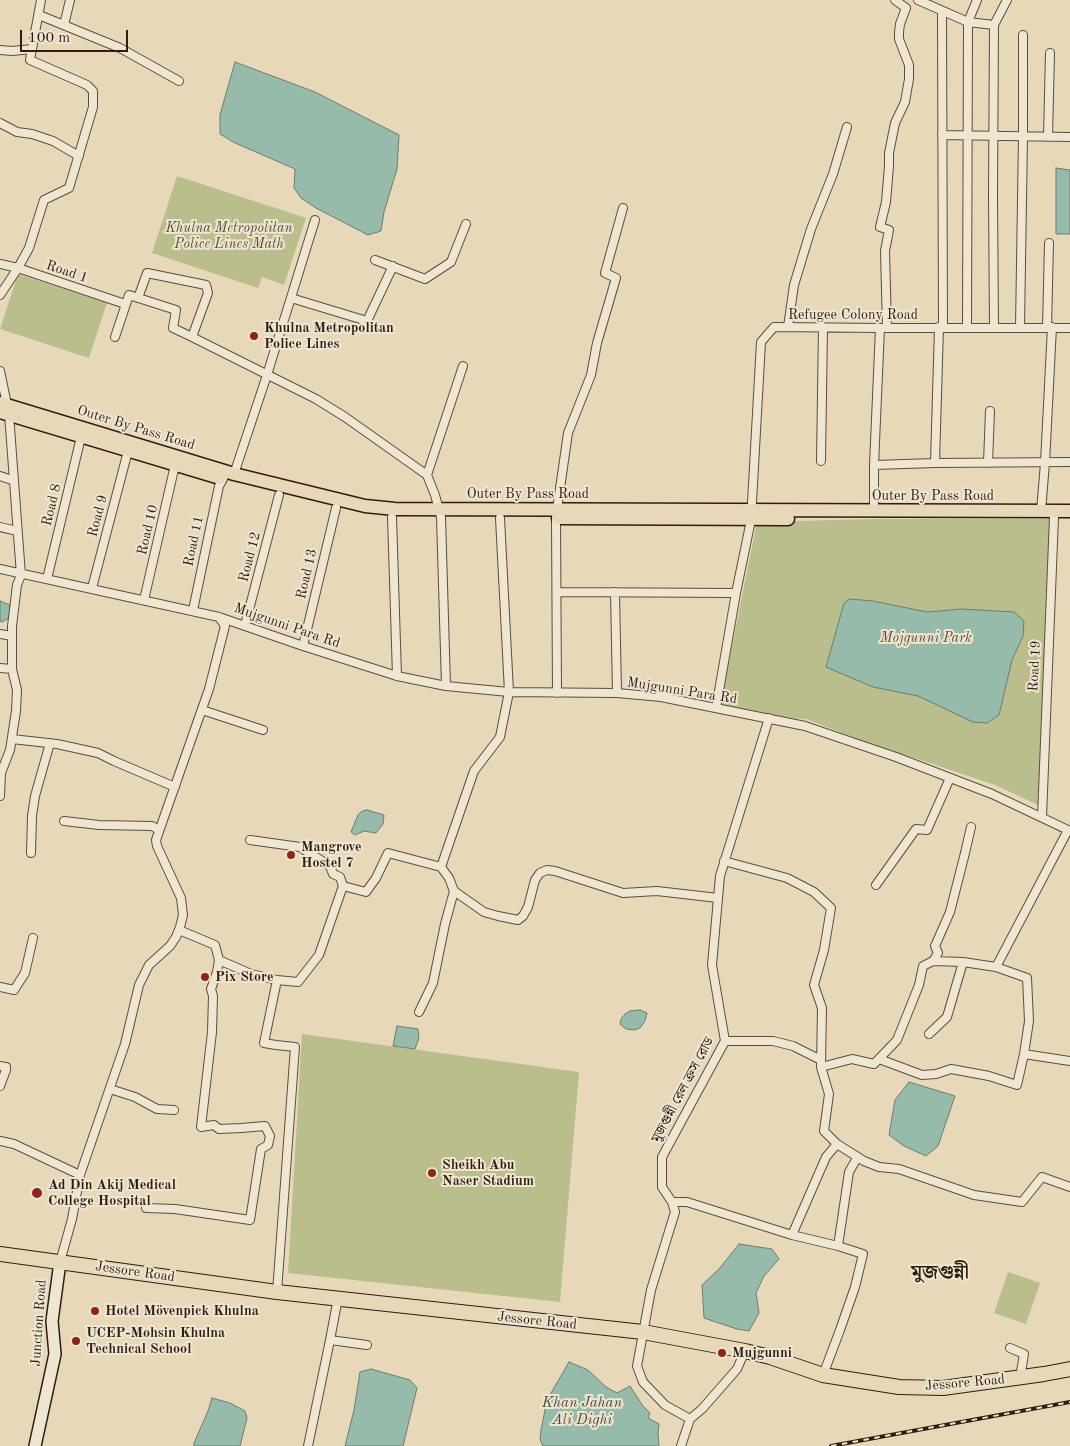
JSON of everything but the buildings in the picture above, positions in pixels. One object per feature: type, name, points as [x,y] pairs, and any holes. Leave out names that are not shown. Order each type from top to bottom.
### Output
[{"type":"highway","name":"Jessore Road","points":[[0,1254],[277,1292],[643,1332],[745,1351],[770,1357],[823,1375],[899,1387],[943,1388],[1020,1378],[1070,1369]]},
{"type":"main road","name":"Outer By Pass Road","points":[[4,408],[82,437],[175,465],[365,506],[500,518],[557,514]]},
{"type":"main road","name":"Outer By Pass Road","points":[[4,408],[228,476],[279,495],[364,514],[392,517],[440,513],[1070,518]]},
{"type":"main road","name":"Outer By Pass Road","points":[[751,515],[874,511],[1070,511]]},
{"type":"main road","name":"Junction Road","points":[[35,1446],[55,1354],[52,1320],[60,1262]]},
{"type":"street","points":[[0,296],[29,248],[44,200],[69,188],[93,108],[93,91],[87,85],[30,60],[41,0]]},
{"type":"street","points":[[64,25],[70,0]]},
{"type":"street","points":[[874,511],[874,465],[884,328],[885,251],[889,230],[880,227],[886,202],[890,166],[889,153],[895,123],[905,102],[909,65],[899,40],[900,24],[906,8],[895,0]]},
{"type":"street","points":[[918,0],[968,22],[994,25]]},
{"type":"street","points":[[967,327],[968,22],[978,0]]},
{"type":"street","points":[[994,328],[994,25],[1007,0]]},
{"type":"street","points":[[935,463],[941,327],[942,11]]},
{"type":"street","points":[[39,14],[120,48],[179,81]]},
{"type":"street","points":[[1020,327],[1023,34]]},
{"type":"street","points":[[0,50],[32,49]]},
{"type":"street","points":[[1048,137],[1050,53]]},
{"type":"street","points":[[0,123],[17,132],[53,140],[79,156]]},
{"type":"street","points":[[788,327],[794,285],[811,229],[833,174],[847,127]]},
{"type":"street","points":[[942,135],[1070,137]]},
{"type":"street","points":[[557,693],[557,514],[568,433],[591,375],[597,343],[616,278],[605,273],[623,208]]},
{"type":"street","name":"Road 11","points":[[193,610],[218,486],[228,476],[267,375],[315,220]]},
{"type":"street","points":[[375,260],[426,278],[450,262],[466,224]]},
{"type":"street","points":[[1041,511],[1045,463],[1050,328],[1049,243]]},
{"type":"street","name":"Road 1","points":[[0,264],[18,268],[125,304]]},
{"type":"street","points":[[291,298],[367,321],[393,266]]},
{"type":"street","points":[[138,298],[147,273],[206,285],[208,293],[192,337]]},
{"type":"street","points":[[115,336],[129,295],[176,310],[174,328],[316,399],[345,417],[427,476],[440,513],[446,686]]},
{"type":"street","name":"Refugee Colony Road","points":[[716,708],[751,515],[761,342],[774,327],[1070,328]]},
{"type":"street","points":[[821,461],[823,327]]},
{"type":"street","points":[[427,476],[463,366]]},
{"type":"street","points":[[0,371],[21,575],[17,585],[12,636],[12,670],[17,690],[12,739],[1,773],[0,796]]},
{"type":"street","points":[[988,463],[990,411]]},
{"type":"street","name":"Road 8","points":[[47,579],[82,437]]},
{"type":"street","name":"Road 9","points":[[92,588],[128,451]]},
{"type":"street","points":[[874,465],[1070,462]]},
{"type":"street","name":"Road 10","points":[[144,600],[175,465]]},
{"type":"street","points":[[0,476],[12,480]]},
{"type":"street","name":"Road 12","points":[[245,625],[279,495]]},
{"type":"street","name":"Road 13","points":[[303,646],[336,508]]},
{"type":"street","points":[[392,517],[397,676]]},
{"type":"street","name":"Road 19","points":[[1042,816],[1054,517]]},
{"type":"street","points":[[441,867],[474,770],[500,737],[509,692],[500,518]]},
{"type":"street","points":[[0,527],[17,532]]},
{"type":"street","name":"Mujgunni Para Rd","points":[[0,569],[21,575],[193,610],[245,625],[397,676],[446,686],[509,692],[617,693],[661,697],[805,726],[896,756],[1042,816],[1069,830]]},
{"type":"street","points":[[557,592],[736,593]]},
{"type":"street","points":[[615,592],[617,693]]},
{"type":"street","points":[[60,1262],[72,1219],[80,1175],[125,1044],[139,985],[150,965],[170,946],[179,930],[183,906],[177,886],[157,846],[156,840],[202,710],[225,626],[219,617]]},
{"type":"street","points":[[0,634],[12,636]]},
{"type":"street","points":[[0,668],[12,670]]},
{"type":"street","points":[[202,710],[263,730]]},
{"type":"street","name":"মুজগুন্নী রেল ক্রস রোড","points":[[690,1419],[665,1405],[643,1382],[637,1366],[651,1290],[674,1212],[672,1202],[662,1187],[662,1157],[725,1041],[712,965],[720,876],[769,718]]},
{"type":"street","points":[[12,739],[50,743],[98,753],[175,787]]},
{"type":"street","points":[[31,853],[32,816],[35,796],[50,743]]},
{"type":"street","points":[[876,885],[916,828],[928,830],[950,778]]},
{"type":"street","points":[[64,821],[99,825],[152,826],[159,830]]},
{"type":"street","points":[[725,1041],[773,1041],[794,1046],[821,1064],[852,1059],[874,1064],[897,1040],[919,985],[924,966],[933,960],[938,953],[936,946],[954,896],[970,827]]},
{"type":"street","points":[[996,967],[1069,830]]},
{"type":"street","points":[[219,960],[251,974],[277,980],[298,982],[319,955],[343,886],[340,877],[333,874],[330,866],[314,854],[300,847],[250,840]]},
{"type":"street","points":[[343,886],[366,892],[376,878],[388,853],[441,867],[449,878],[454,891],[484,912],[518,920],[524,916],[528,907],[535,880],[540,873],[547,870],[622,893],[657,891],[718,898]]},
{"type":"street","points":[[724,861],[787,878],[814,892],[831,908],[824,950],[814,986],[822,1008],[821,1064],[829,1094],[824,1131],[837,1144],[857,1158],[879,1167],[899,1169],[974,1195],[1022,1202],[1042,1177],[1070,1187]]},
{"type":"street","points":[[419,1012],[433,984],[445,924],[454,891]]},
{"type":"street","points":[[146,1208],[250,1220],[261,1149],[268,1145],[270,1136],[265,1126],[219,1129],[214,1125],[201,1127],[212,1032],[213,996],[211,989],[219,960],[215,945],[179,930]]},
{"type":"street","points":[[0,986],[14,990],[25,974],[33,938]]},
{"type":"street","points":[[879,1058],[922,1075],[936,1074],[951,1069],[989,1076],[1017,1085],[1029,1021],[1027,978],[996,967],[933,960]]},
{"type":"street","points":[[929,1034],[947,1016],[963,962]]},
{"type":"street","points":[[277,980],[264,1043],[295,1047],[277,1292]]},
{"type":"street","points":[[1024,1054],[1070,1061]]},
{"type":"street","points":[[0,1066],[6,1067],[6,1070],[0,1086]]},
{"type":"street","points":[[110,1089],[134,1097],[157,1109],[174,1110]]},
{"type":"street","points":[[0,1141],[14,1144],[80,1175]]},
{"type":"street","points":[[792,1235],[826,1157],[837,1144]]},
{"type":"street","points":[[838,1246],[849,1172],[857,1158]]},
{"type":"street","points":[[672,1202],[687,1202],[792,1235],[863,1254],[855,1287],[823,1375]]},
{"type":"street","points":[[308,1446],[338,1298]]},
{"type":"street","points":[[330,1340],[367,1345]]},
{"type":"street","points":[[1010,1348],[1024,1354],[1020,1378]]},
{"type":"street","points":[[681,1446],[690,1419],[702,1409],[737,1369],[745,1351]]},
{"type":"green space","name":"Khulna Metropolitan Police Lines Math","points":[[177,176],[306,218],[284,285],[262,277],[258,288],[152,253]]},
{"type":"green space","points":[[18,274],[107,303],[89,358],[0,329]]},
{"type":"green space","name":"Mojgunni Park","points":[[874,519],[1051,519],[1038,805],[995,785],[858,739],[806,719],[769,717],[720,705],[757,522]]},
{"type":"green space","name":"Sheikh Abu Naser Stadium","points":[[302,1034],[579,1072],[560,1302],[288,1273]]},
{"type":"green space","points":[[1008,1272],[1040,1283],[1026,1324],[994,1313]]},
{"type":"water","points":[[235,62],[315,92],[399,135],[397,169],[384,212],[381,231],[368,235],[316,208],[301,198],[294,188],[295,169],[233,142],[220,134],[220,115]]},
{"type":"water","points":[[1056,168],[1070,170],[1070,234],[1056,234]]},
{"type":"water","points":[[850,599],[873,601],[927,612],[961,609],[1014,612],[1024,621],[1023,636],[1012,660],[999,715],[987,723],[973,722],[918,696],[873,687],[826,667],[844,603]]},
{"type":"water","points":[[0,601],[10,605],[9,618],[2,622],[0,621]]},
{"type":"water","points":[[367,810],[384,815],[383,824],[376,833],[364,831],[355,835],[351,832],[358,815],[362,811]]},
{"type":"water","points":[[640,1010],[647,1013],[645,1021],[640,1028],[635,1030],[626,1029],[620,1024],[625,1014],[630,1011]]},
{"type":"water","points":[[397,1026],[418,1029],[419,1038],[415,1049],[393,1046]]},
{"type":"water","points":[[909,1082],[955,1096],[938,1146],[926,1156],[904,1146],[889,1135],[895,1100]]},
{"type":"water","points":[[739,1244],[772,1249],[779,1259],[764,1276],[756,1293],[759,1313],[749,1331],[704,1318],[702,1285],[719,1269]]},
{"type":"water","name":"Khan Jahan Ali Dighi","points":[[569,1362],[588,1370],[606,1387],[617,1393],[630,1386],[650,1413],[648,1418],[659,1424],[659,1446],[543,1446],[540,1439],[546,1405]]},
{"type":"water","points":[[371,1369],[410,1380],[417,1388],[403,1446],[345,1446],[354,1410],[360,1372]]},
{"type":"water","points":[[212,1398],[230,1403],[245,1411],[247,1418],[240,1446],[194,1446]]},
{"type":"railway","points":[[831,1446],[1070,1402]]},
{"type":"place","name":"Khulna Metropolitan Police Lines","points":[[254,336]]},
{"type":"place","name":"Mangrove Hostel 7","points":[[291,855]]},
{"type":"place","name":"Pix Store","points":[[205,977]]},
{"type":"place","name":"Sheikh Abu Naser Stadium","points":[[432,1173]]},
{"type":"place","name":"Ad Din Akij Medical College Hospital","points":[[37,1193]]},
{"type":"place","name":"Hotel Mövenpick Khulna","points":[[95,1311]]},
{"type":"place","name":"UCEP-Mohsin Khulna Technical School","points":[[76,1341]]},
{"type":"place","name":"Mujgunni","points":[[722,1353]]},
{"type":"district","name":"মুজগুন্নী","points":[[940,1273]]}]
